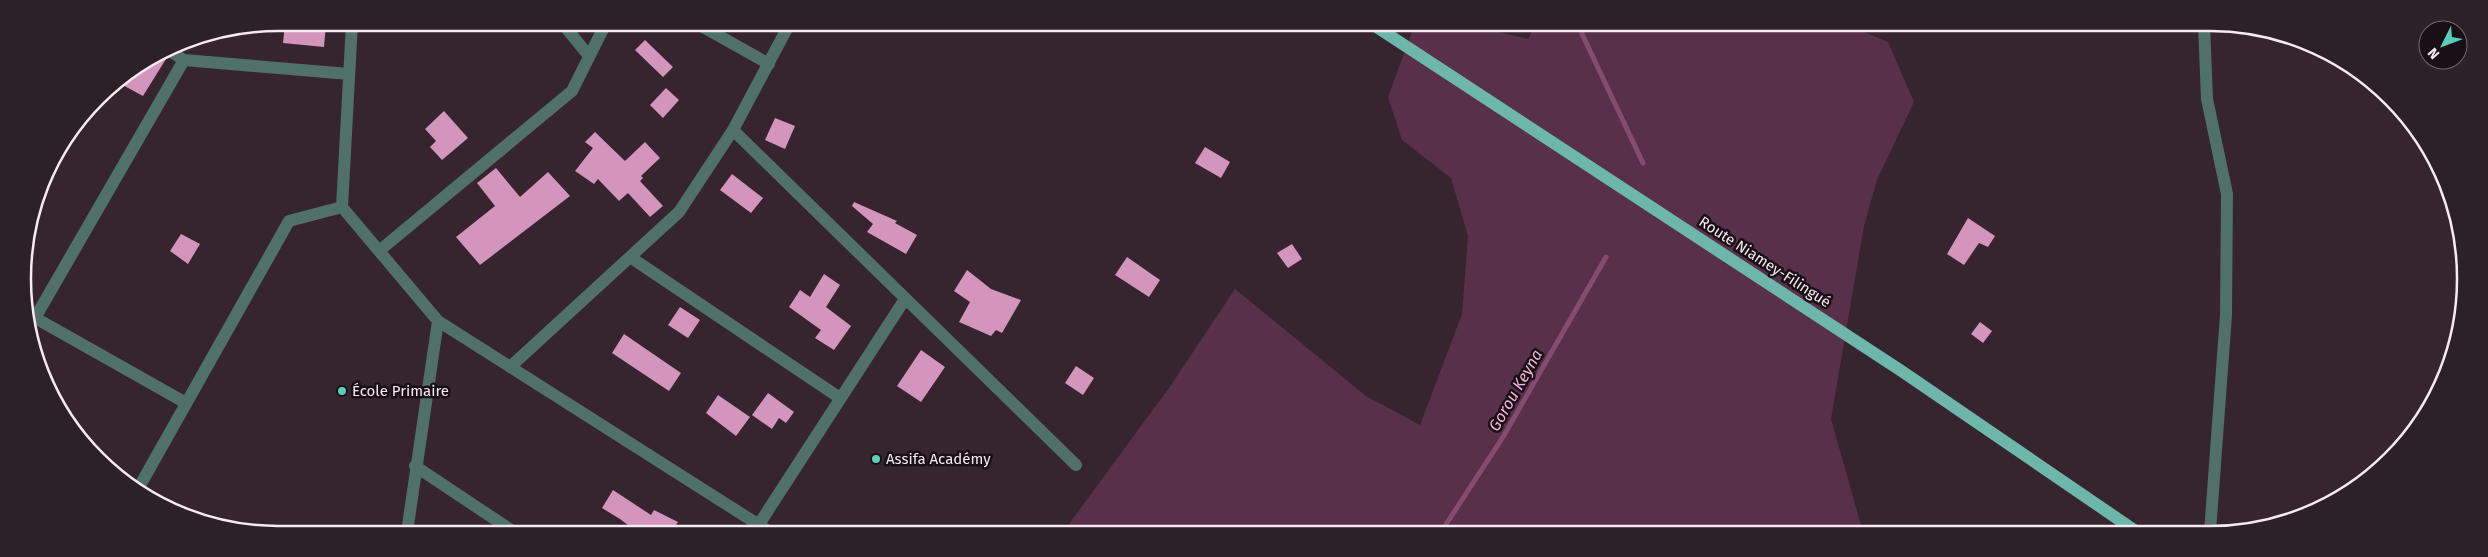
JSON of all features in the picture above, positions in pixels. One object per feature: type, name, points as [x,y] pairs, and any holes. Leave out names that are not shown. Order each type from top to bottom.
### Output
[{"type":"main road","name":"Route Niamey-Filingué","points":[[1383,31],[1903,372],[2128,526]]},
{"type":"street","points":[[352,31],[342,207],[438,321],[751,526]]},
{"type":"street","points":[[569,31],[590,56]]},
{"type":"street","points":[[379,251],[572,91],[602,31]]},
{"type":"street","points":[[710,31],[769,64]]},
{"type":"street","points":[[510,367],[679,212],[733,130],[786,31]]},
{"type":"street","points":[[2204,31],[2207,99],[2227,194],[2226,316],[2210,526]]},
{"type":"street","points":[[175,54],[184,60],[349,74]]},
{"type":"street","points":[[34,315],[184,60]]},
{"type":"street","points":[[733,130],[1076,465]]},
{"type":"street","points":[[141,484],[289,221],[342,207]]},
{"type":"street","points":[[630,256],[840,398]]},
{"type":"street","points":[[758,526],[905,298]]},
{"type":"street","points":[[34,317],[186,403]]},
{"type":"street","points":[[408,526],[415,466],[438,321]]},
{"type":"street","points":[[415,466],[505,526]]},
{"type":"shaded area","points":[[1412,31],[1495,31],[1528,39],[1532,31],[1862,31],[1888,42],[1914,102],[1877,180],[1864,226],[1831,419],[1861,526],[1067,526],[1169,388],[1235,289],[1366,396],[1420,425],[1462,314],[1468,236],[1451,178],[1402,140],[1388,97]]},
{"type":"building","points":[[284,31],[325,31],[324,47],[283,43]]},
{"type":"building","points":[[645,40],[673,67],[663,77],[635,50]]},
{"type":"building","points":[[166,59],[166,59],[143,96],[124,86]]},
{"type":"building","points":[[666,88],[679,100],[663,118],[650,105]]},
{"type":"building","points":[[444,111],[468,138],[442,160],[430,147],[436,141],[425,129]]},
{"type":"building","points":[[775,118],[795,126],[785,149],[765,140]]},
{"type":"building","points":[[595,132],[625,161],[645,142],[660,158],[641,176],[643,178],[640,181],[663,206],[650,217],[628,193],[619,201],[598,179],[594,184],[575,171],[593,148],[585,142]]},
{"type":"building","points":[[1205,147],[1230,162],[1221,178],[1195,163]]},
{"type":"building","points":[[496,168],[520,197],[548,172],[570,196],[480,265],[456,237],[495,206],[477,183]]},
{"type":"building","points":[[732,174],[763,198],[751,213],[720,190]]},
{"type":"building","points":[[854,202],[897,221],[895,223],[917,235],[906,254],[867,232],[873,224],[852,206]]},
{"type":"building","points":[[1968,218],[1995,236],[1988,247],[1979,243],[1964,265],[1947,254]]},
{"type":"building","points":[[181,234],[200,244],[188,264],[170,251]]},
{"type":"building","points":[[1292,244],[1302,259],[1288,268],[1277,253]]},
{"type":"building","points":[[1127,257],[1160,280],[1149,297],[1115,275]]},
{"type":"building","points":[[967,270],[991,289],[1021,300],[1002,333],[996,330],[991,336],[959,322],[970,302],[954,291]]},
{"type":"building","points":[[824,274],[840,285],[826,307],[851,326],[834,350],[815,338],[821,330],[789,307],[800,290],[810,297]]},
{"type":"building","points":[[680,307],[700,320],[688,338],[668,325]]},
{"type":"building","points":[[1980,322],[1992,331],[1983,343],[1971,334]]},
{"type":"building","points":[[624,334],[681,373],[669,391],[612,353]]},
{"type":"building","points":[[921,350],[945,367],[921,402],[897,386]]},
{"type":"building","points":[[1076,366],[1094,378],[1083,395],[1065,383]]},
{"type":"building","points":[[768,393],[794,412],[786,423],[779,418],[772,429],[752,415]]},
{"type":"building","points":[[718,395],[750,417],[736,436],[706,413]]},
{"type":"building","points":[[613,490],[651,515],[654,510],[678,522],[676,526],[629,526],[602,508]]},
{"type":"waterway","points":[[1582,31],[1643,163]]},
{"type":"waterway","name":"Gorou Keyna","points":[[1445,526],[1503,437],[1606,257]]},
{"type":"place","name":"École Primaire","points":[[342,391]]},
{"type":"place","name":"Assifa Académy","points":[[876,459]]}]
